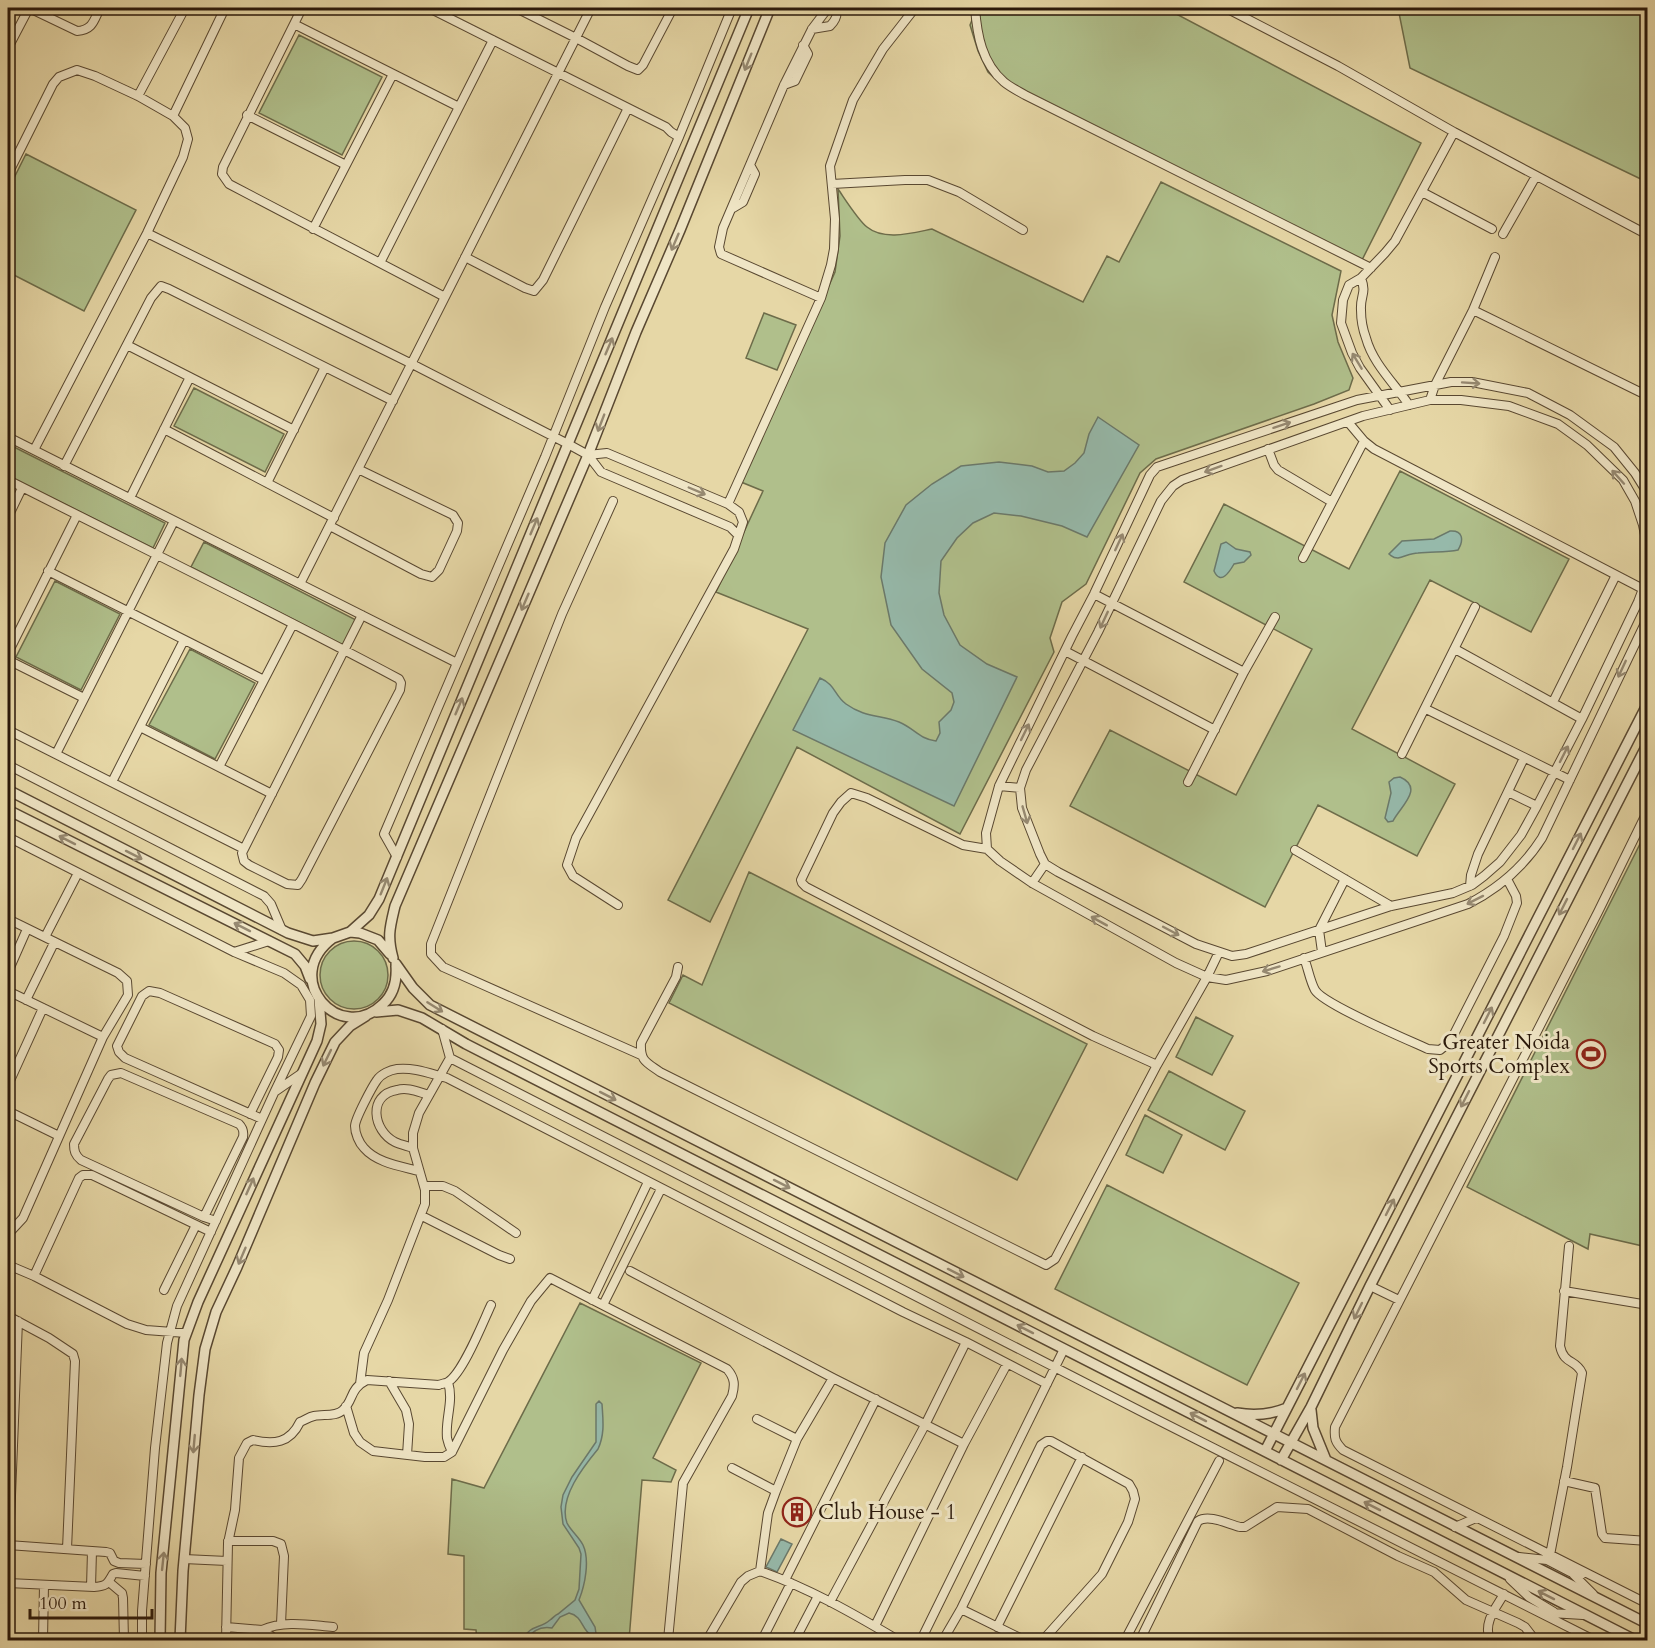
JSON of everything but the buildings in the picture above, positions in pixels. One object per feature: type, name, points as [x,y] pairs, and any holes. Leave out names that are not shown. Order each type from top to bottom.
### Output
[{"type":"street","points":[[8,48],[29,8],[77,31],[86,30],[93,23],[100,8]]},
{"type":"street","points":[[138,96],[185,8]]},
{"type":"street","points":[[173,116],[225,8]]},
{"type":"street","points":[[302,8],[247,116],[223,166],[222,174],[229,184],[445,297]]},
{"type":"street","points":[[429,8],[666,127],[674,126],[680,133]]},
{"type":"street","points":[[516,8],[638,70],[643,65],[674,8]]},
{"type":"street","points":[[300,584],[591,8]]},
{"type":"street","points":[[397,857],[384,834],[732,8]]},
{"type":"street","points":[[350,933],[369,915],[379,899],[749,8]]},
{"type":"street","points":[[376,1012],[390,998],[397,979],[389,943],[389,928],[395,906],[588,454],[770,8]]},
{"type":"street","points":[[821,298],[721,254],[719,246],[732,208],[743,202],[755,174],[750,165],[784,85],[795,81],[807,54],[803,45],[828,8]]},
{"type":"street","points":[[812,29],[831,26],[838,13],[836,8]]},
{"type":"street","points":[[728,504],[821,298],[834,249],[835,219],[830,166],[853,100],[883,49],[915,8]]},
{"type":"street","points":[[975,8],[981,48],[1004,82],[1025,95],[1371,268]]},
{"type":"street","points":[[1226,8],[1338,66],[1454,132],[1647,234]]},
{"type":"street","points":[[294,24],[459,107]]},
{"type":"street","points":[[380,263],[492,39]]},
{"type":"street","points":[[8,174],[53,84],[59,77],[77,70],[138,96],[173,116],[185,128],[188,139],[183,157],[147,233],[34,450]]},
{"type":"street","points":[[313,228],[393,74]]},
{"type":"street","points":[[465,257],[534,291],[543,280],[628,108]]},
{"type":"street","points":[[247,116],[346,165]]},
{"type":"street","points":[[1390,410],[1352,353],[1341,323],[1343,300],[1349,285],[1361,278],[1395,241],[1454,132]]},
{"type":"street","points":[[1503,234],[1536,176]]},
{"type":"street","points":[[832,183],[928,180],[959,192],[1023,230]]},
{"type":"street","points":[[1422,192],[1492,229]]},
{"type":"street","points":[[147,233],[588,454],[601,472],[730,527],[738,535]]},
{"type":"street","points":[[1430,400],[1435,385],[1473,310],[1495,257]]},
{"type":"street","points":[[1361,278],[1365,288],[1360,309],[1366,338],[1376,361],[1409,405]]},
{"type":"street","points":[[64,466],[151,298],[161,286],[393,401]]},
{"type":"street","points":[[1473,310],[1647,396]]},
{"type":"street","points":[[127,345],[294,430]]},
{"type":"street","points":[[267,483],[325,367]]},
{"type":"street","points":[[130,498],[190,377]]},
{"type":"street","points":[[987,849],[986,833],[999,786],[1150,475],[1157,467],[1357,400],[1451,382],[1472,382],[1528,393],[1570,415],[1614,447],[1635,472],[1647,494]]},
{"type":"street","points":[[1430,400],[1461,400],[1509,406],[1558,424],[1587,445],[1623,480],[1638,509],[1643,525],[1647,552],[1646,581],[1643,589],[1555,773],[1521,835],[1500,862],[1470,886],[1453,893],[1391,906],[1245,954],[1232,956],[1196,944],[1045,864],[1022,808],[1020,788],[1026,770],[1113,603],[1161,501],[1173,486],[1182,480],[1363,416],[1430,400]]},
{"type":"street","points":[[1347,422],[1364,441],[1374,448],[1643,589]]},
{"type":"street","points":[[164,429],[267,483],[421,574],[432,577],[439,570],[457,531],[458,523],[453,515],[358,469]]},
{"type":"street","points":[[8,437],[457,663]]},
{"type":"street","points":[[1304,558],[1364,441]]},
{"type":"street","points":[[1268,449],[1278,470],[1332,502]]},
{"type":"street","points":[[588,454],[607,453],[728,504],[739,512],[743,522],[734,549],[576,838],[567,865],[573,876],[618,905]]},
{"type":"street","points":[[8,480],[293,624],[345,651],[399,679],[400,690],[302,879],[298,885],[287,884],[249,865],[242,856],[244,849],[345,651],[362,615]]},
{"type":"street","points":[[8,516],[22,488]]},
{"type":"street","points":[[614,501],[562,614],[430,944],[431,954],[443,967],[640,1054],[646,1062],[660,1072],[1046,1265],[1055,1259],[1219,952]]},
{"type":"street","points":[[8,652],[77,515]]},
{"type":"street","points":[[56,754],[174,521]]},
{"type":"street","points":[[48,571],[264,680]]},
{"type":"street","points":[[1552,702],[1616,575]]},
{"type":"street","points":[[1094,594],[1244,672]]},
{"type":"street","points":[[1402,754],[1475,607]]},
{"type":"street","points":[[1188,782],[1275,616]]},
{"type":"street","points":[[1157,1065],[1093,1036],[806,887],[801,880],[833,813],[841,802],[851,793],[867,798],[963,845],[987,849],[1032,883],[1176,963],[1207,977],[1226,980],[1250,975],[1468,904],[1507,879],[1531,855],[1542,838],[1647,617]]},
{"type":"street","points":[[219,767],[293,624]]},
{"type":"street","points":[[112,782],[184,640]]},
{"type":"street","points":[[1455,649],[1582,719]]},
{"type":"street","points":[[1065,651],[1215,730]]},
{"type":"street","points":[[8,660],[84,698]]},
{"type":"street","points":[[1265,1451],[1647,703]]},
{"type":"street","points":[[1426,708],[1570,780]]},
{"type":"street","points":[[140,727],[272,794]]},
{"type":"street","points":[[8,729],[244,849]]},
{"type":"street","points":[[1281,1460],[1311,1407],[1370,1286],[1647,743]]},
{"type":"street","points":[[1470,886],[1478,854],[1524,758]]},
{"type":"street","points":[[8,765],[264,896],[271,904],[282,930]]},
{"type":"street","points":[[999,786],[1020,788]]},
{"type":"street","points":[[8,790],[282,930],[313,941],[350,933],[360,933],[378,940],[413,987],[430,1005],[1647,1624]]},
{"type":"street","points":[[1508,792],[1537,806]]},
{"type":"street","points":[[8,810],[295,954],[305,966],[319,999],[321,1024],[317,1041],[202,1292],[184,1340],[161,1573],[160,1641]]},
{"type":"street","points":[[1647,810],[1598,912],[1335,1427],[1334,1439],[1343,1450],[1647,1604]]},
{"type":"street","points":[[8,837],[234,952],[284,973],[301,985],[310,1000],[311,1016],[177,1306],[170,1331],[155,1448],[142,1611],[142,1641]]},
{"type":"street","points":[[1295,850],[1391,906]]},
{"type":"street","points":[[1032,883],[1045,864]]},
{"type":"street","points":[[45,937],[78,873]]},
{"type":"street","points":[[1322,952],[1319,930],[1345,879]]},
{"type":"street","points":[[1304,958],[1315,991],[1320,995],[1341,1008],[1428,1049],[1440,1050],[1450,1042],[1504,936],[1517,903],[1507,879]]},
{"type":"street","points":[[8,919],[118,973],[127,981],[128,995],[103,1037],[23,1218],[8,1232]]},
{"type":"street","points":[[8,972],[27,929]]},
{"type":"street","points":[[314,989],[313,965],[320,950],[333,938]]},
{"type":"street","points":[[234,952],[269,940]]},
{"type":"street","points":[[26,1000],[54,943]]},
{"type":"street","points":[[640,1054],[641,1043],[676,977],[678,967]]},
{"type":"street","points":[[8,991],[103,1037]]},
{"type":"street","points":[[250,1114],[278,1057],[279,1050],[275,1044],[160,993],[149,991],[142,996],[117,1046],[118,1052],[125,1058],[250,1114],[262,1119]]},
{"type":"street","points":[[319,999],[335,1013],[349,1017],[366,1016]]},
{"type":"street","points":[[8,1085],[43,1008]]},
{"type":"street","points":[[180,1641],[184,1559],[199,1395],[205,1349],[216,1312],[335,1042],[350,1026],[366,1016],[376,1012],[398,1010],[422,1018],[488,1055],[1635,1641]]},
{"type":"street","points":[[441,1029],[450,1058],[1594,1641]]},
{"type":"street","points":[[360,1384],[364,1353],[425,1204],[424,1186],[413,1148],[413,1133],[419,1113],[450,1058]]},
{"type":"street","points":[[419,1170],[389,1163],[371,1155],[362,1146],[355,1125],[377,1079],[386,1072],[398,1069],[418,1070],[447,1078],[1047,1384]]},
{"type":"street","points":[[204,1217],[243,1137],[242,1127],[121,1072],[111,1075],[74,1144],[77,1157],[204,1217],[216,1221]]},
{"type":"street","points":[[274,1093],[302,1072]]},
{"type":"street","points":[[413,1148],[395,1142],[385,1135],[378,1123],[375,1111],[378,1101],[397,1090],[411,1089],[429,1095]]},
{"type":"street","points":[[8,1111],[59,1136]]},
{"type":"street","points":[[34,1276],[79,1178],[83,1175],[92,1175],[211,1232]]},
{"type":"street","points":[[592,1300],[648,1182]]},
{"type":"street","points":[[424,1186],[443,1186],[455,1191],[516,1233]]},
{"type":"street","points":[[603,1305],[661,1188]]},
{"type":"street","points":[[422,1216],[499,1255],[510,1258]]},
{"type":"street","points":[[164,1290],[196,1225]]},
{"type":"street","points":[[1550,1554],[1582,1373],[1579,1367],[1565,1359],[1560,1346],[1569,1246]]},
{"type":"street","points":[[8,1265],[127,1324],[146,1330],[186,1333]]},
{"type":"street","points":[[630,1271],[833,1378],[964,1443]]},
{"type":"street","points":[[346,1406],[354,1433],[360,1442],[373,1451],[425,1457],[444,1457],[452,1452],[503,1350],[531,1301],[550,1278],[727,1369],[733,1375],[735,1386],[732,1396],[683,1483],[668,1641]]},
{"type":"street","points":[[1370,1286],[1399,1300]]},
{"type":"street","points":[[1564,1291],[1647,1305]]},
{"type":"street","points":[[226,1641],[228,1541],[235,1510],[239,1458],[247,1443],[253,1440],[267,1443],[278,1442],[290,1436],[300,1422],[316,1416],[337,1414],[346,1406],[353,1391],[367,1380],[439,1384],[448,1382],[464,1361],[491,1305]]},
{"type":"street","points":[[8,1316],[68,1350],[73,1354],[75,1361],[67,1550]]},
{"type":"street","points":[[18,1321],[8,1545],[110,1553],[114,1562],[146,1564]]},
{"type":"street","points":[[830,1602],[926,1425],[966,1342]]},
{"type":"street","points":[[921,1641],[1064,1349]]},
{"type":"street","points":[[874,1626],[964,1443],[1007,1364]]},
{"type":"street","points":[[1647,1374],[1647,1399]]},
{"type":"street","points":[[760,1570],[768,1513],[776,1491],[797,1439],[833,1378]]},
{"type":"street","points":[[390,1381],[406,1410],[409,1424],[407,1455]]},
{"type":"street","points":[[448,1382],[452,1394],[447,1439],[452,1452]]},
{"type":"street","points":[[762,1641],[788,1581],[876,1399]]},
{"type":"street","points":[[1311,1407],[1313,1428],[1326,1460]]},
{"type":"street","points":[[1229,1411],[1253,1415],[1277,1412],[1287,1408]]},
{"type":"street","points":[[757,1419],[797,1439]]},
{"type":"street","points":[[943,1641],[1041,1445],[1051,1441],[1128,1484],[1135,1499],[1128,1522],[1102,1574],[1043,1641]]},
{"type":"street","points":[[997,1627],[1082,1457]]},
{"type":"street","points":[[1125,1641],[1219,1461]]},
{"type":"street","points":[[732,1468],[776,1491]]},
{"type":"street","points":[[1564,1481],[1595,1488],[1602,1534],[1605,1538],[1647,1541]]},
{"type":"street","points":[[1140,1641],[1198,1521],[1208,1518],[1245,1527],[1281,1506],[1308,1509],[1434,1572],[1466,1600],[1525,1627],[1535,1641]]},
{"type":"street","points":[[1455,1527],[1476,1518]]},
{"type":"street","points":[[228,1541],[273,1541],[281,1544],[284,1556],[280,1624]]},
{"type":"street","points":[[91,1587],[92,1551]]},
{"type":"street","points":[[1515,1557],[1547,1560],[1570,1572],[1596,1598]]},
{"type":"street","points":[[184,1559],[227,1561]]},
{"type":"street","points":[[707,1641],[741,1582],[760,1570],[830,1602],[898,1641]]},
{"type":"street","points":[[1570,1572],[1590,1575]]},
{"type":"street","points":[[8,1583],[91,1587],[102,1586],[109,1582],[116,1573],[145,1576]]},
{"type":"street","points":[[1506,1574],[1529,1597],[1554,1612]]},
{"type":"street","points":[[109,1582],[122,1593],[124,1641]]},
{"type":"street","points":[[44,1585],[44,1641]]},
{"type":"street","points":[[1490,1641],[1487,1628],[1504,1594]]},
{"type":"street","points":[[795,1641],[818,1596]]},
{"type":"street","points":[[961,1609],[1024,1641]]},
{"type":"street","points":[[1543,1614],[1554,1612],[1587,1616]]},
{"type":"street","points":[[226,1628],[262,1630],[280,1624],[333,1627]]},
{"type":"street","points":[[262,1630],[277,1641]]},
{"type":"green space","points":[[977,8],[1165,8],[1421,143],[1362,260],[1002,85],[988,72],[978,51],[970,25]]},
{"type":"green space","points":[[1398,8],[1647,8],[1647,182],[1410,68]]},
{"type":"green space","points":[[299,35],[382,77],[342,155],[259,113]]},
{"type":"green space","points":[[26,154],[136,210],[84,311],[8,272],[8,190]]},
{"type":"green space","points":[[1161,182],[1341,271],[1332,315],[1338,342],[1353,378],[1349,390],[1156,459],[1140,473],[1086,584],[1062,602],[1050,638],[1054,652],[960,834],[797,747],[710,922],[668,900],[808,629],[716,592],[763,491],[741,482],[835,272],[840,236],[838,189],[860,220],[874,231],[898,235],[932,229],[1083,302],[1107,256],[1119,262]]},
{"type":"green space","points":[[764,313],[796,325],[777,370],[746,358]]},
{"type":"green space","points":[[194,388],[284,434],[265,472],[174,426]]},
{"type":"green space","points":[[8,444],[165,523],[153,548],[8,476]]},
{"type":"green space","points":[[1400,471],[1569,559],[1531,632],[1430,580],[1352,729],[1455,784],[1417,856],[1318,805],[1265,907],[1070,806],[1110,730],[1236,795],[1312,649],[1184,582],[1224,504],[1349,569]]},
{"type":"green space","points":[[204,542],[356,620],[343,645],[191,567]]},
{"type":"green space","points":[[55,581],[120,614],[81,690],[16,657]]},
{"type":"green space","points":[[190,649],[255,683],[215,759],[149,725]]},
{"type":"green space","name":"Greater Noida Sports Complex","points":[[1647,830],[1647,1247],[1590,1234],[1588,1249],[1467,1187]]},
{"type":"green space","points":[[749,872],[1087,1044],[1017,1180],[669,1003],[683,975],[702,985]]},
{"type":"green space","points":[[361,941],[373,947],[382,956],[388,968],[386,988],[378,999],[361,1009],[347,1009],[330,999],[322,988],[320,968],[330,951],[341,943]]},
{"type":"green space","points":[[1196,1017],[1233,1036],[1212,1075],[1176,1057]]},
{"type":"green space","points":[[1169,1071],[1245,1111],[1225,1150],[1148,1110]]},
{"type":"green space","points":[[1145,1115],[1182,1135],[1163,1173],[1126,1155]]},
{"type":"green space","points":[[1107,1185],[1299,1283],[1247,1385],[1055,1289]]},
{"type":"green space","points":[[580,1303],[701,1363],[653,1458],[676,1470],[671,1482],[642,1480],[629,1640],[477,1640],[476,1630],[464,1629],[464,1556],[448,1554],[452,1479],[484,1488]]},
{"type":"shaded area","points":[[1098,417],[1139,445],[1087,537],[1062,526],[1021,516],[994,513],[973,523],[957,538],[941,561],[939,593],[944,615],[960,645],[987,664],[1017,677],[954,806],[793,730],[820,678],[829,684],[842,701],[853,708],[865,714],[899,722],[921,736],[936,741],[940,733],[939,722],[951,710],[954,702],[952,693],[922,669],[891,625],[881,577],[885,543],[906,505],[932,484],[961,466],[999,462],[1032,466],[1048,472],[1064,471],[1084,453],[1089,434]]},
{"type":"shaded area","points":[[1450,531],[1458,532],[1461,536],[1458,550],[1415,553],[1398,558],[1389,554],[1402,541],[1434,539]]},
{"type":"shaded area","points":[[1226,542],[1236,549],[1250,552],[1251,555],[1244,562],[1234,564],[1225,576],[1220,577],[1214,571],[1221,544]]},
{"type":"shaded area","points":[[1400,777],[1407,781],[1411,792],[1393,821],[1388,822],[1385,818],[1391,793],[1389,782]]},
{"type":"shaded area","points":[[599,1401],[602,1404],[603,1421],[600,1443],[569,1493],[565,1513],[567,1523],[585,1551],[586,1572],[579,1600],[595,1627],[597,1640],[591,1640],[591,1635],[577,1617],[569,1613],[560,1617],[552,1628],[537,1630],[526,1640],[522,1640],[529,1631],[546,1623],[575,1600],[579,1589],[581,1554],[563,1524],[561,1507],[563,1495],[572,1477],[596,1442],[596,1404]]},
{"type":"shaded area","points":[[781,1539],[792,1544],[777,1572],[766,1567]]},
{"type":"place","name":"Greater Noida Sports Complex","points":[[1591,1054]]},
{"type":"place","name":"Club House - 1","points":[[797,1512]]}]
